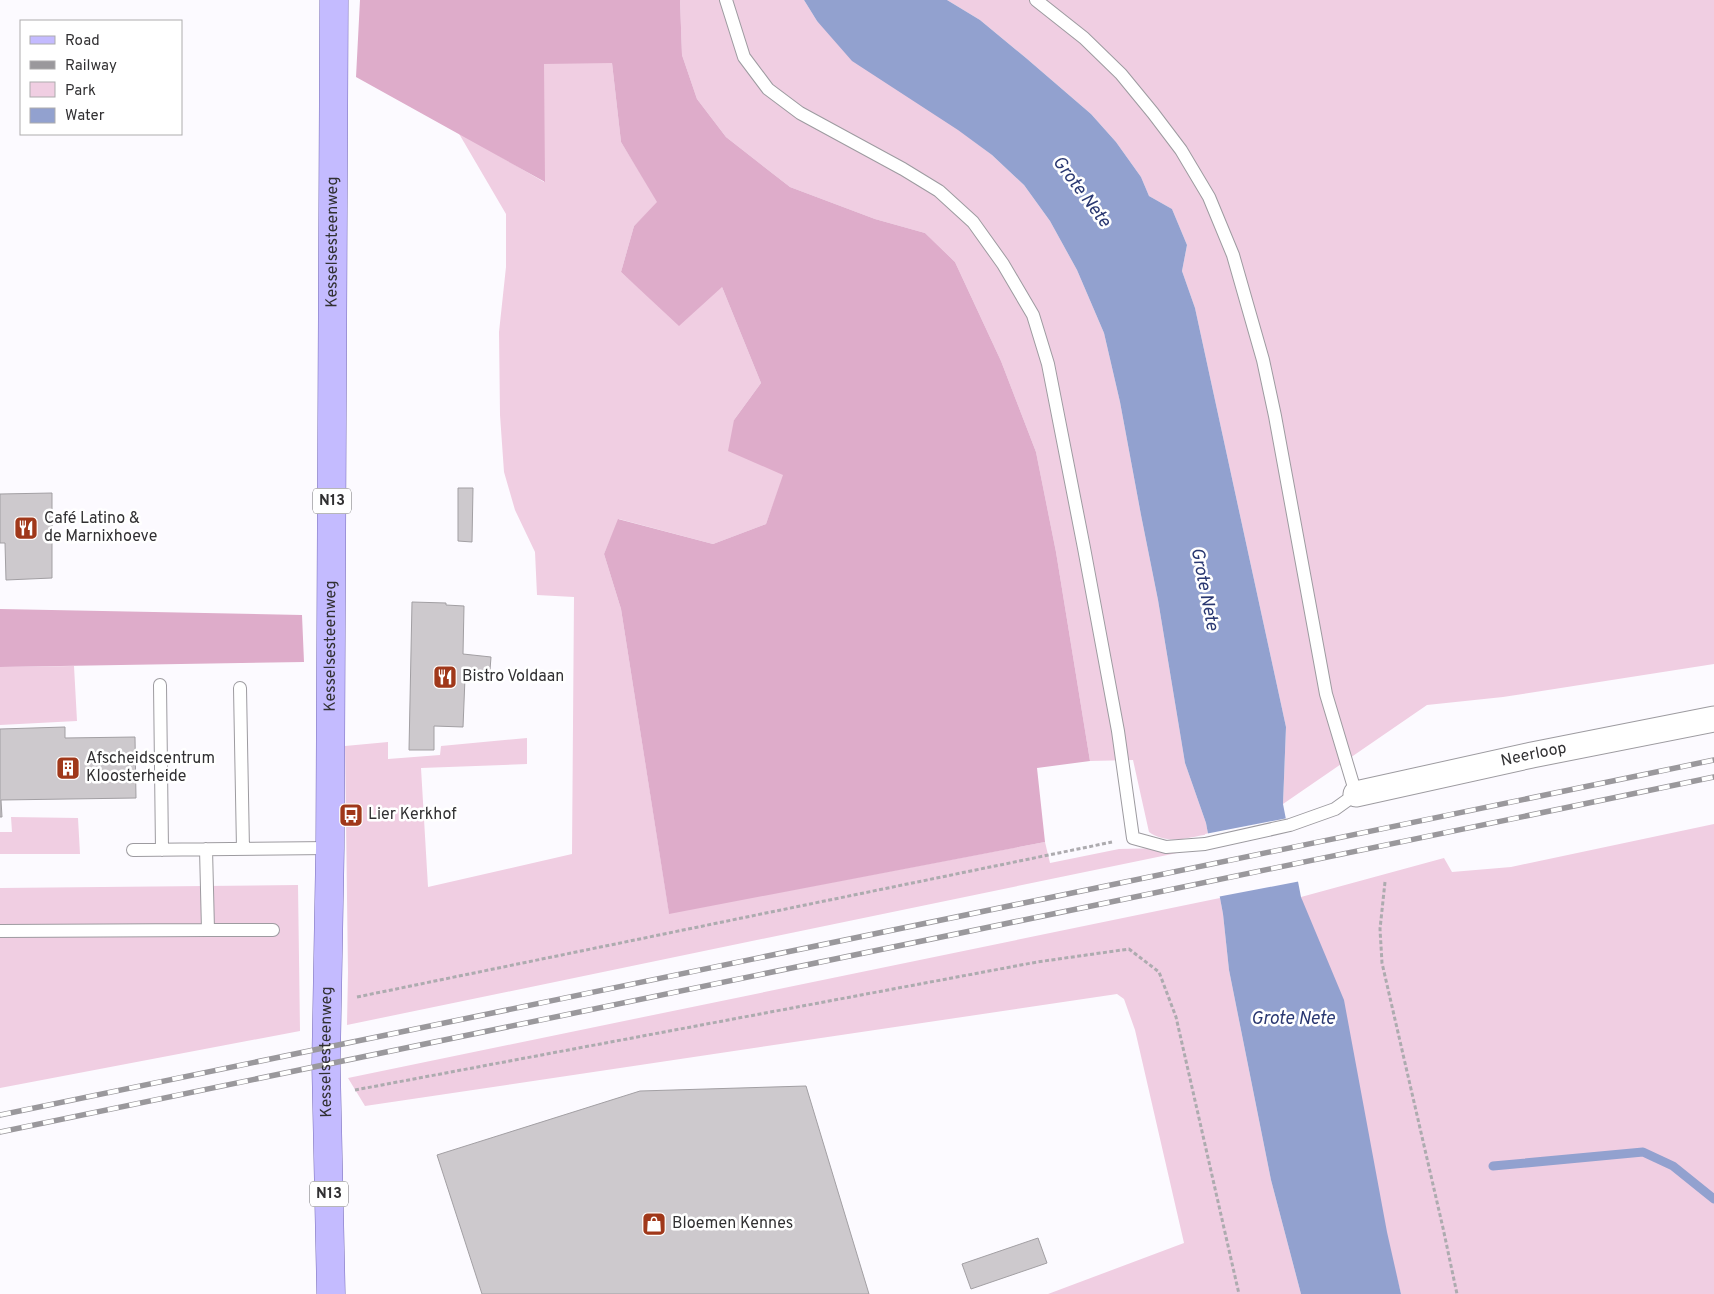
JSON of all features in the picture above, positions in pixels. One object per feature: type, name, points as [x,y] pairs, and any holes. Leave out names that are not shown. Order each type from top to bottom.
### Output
[{"type":"main road","name":"Kesselsesteenweg","points":[[331,1294],[326,1064],[330,848],[334,0]]},
{"type":"street","name":"Neerloop","points":[[1356,794],[1532,755],[1714,719]]},
{"type":"lane","points":[[726,0],[744,57],[768,89],[800,113],[939,191],[973,222],[1003,264],[1033,316],[1048,364],[1084,548],[1118,731],[1132,838],[1166,847],[1205,844],[1290,824],[1335,809],[1356,794],[1326,694],[1275,416],[1263,360],[1233,255],[1209,197],[1181,150],[1153,113],[1121,74],[1090,44],[1036,0]]},
{"type":"lane","points":[[160,685],[162,850]]},
{"type":"lane","points":[[240,688],[244,849]]},
{"type":"lane","points":[[133,850],[330,848]]},
{"type":"lane","points":[[206,850],[208,930]]},
{"type":"lane","points":[[0,932],[273,930]]},
{"type":"path","points":[[327,1003],[1132,838]]},
{"type":"path","points":[[1385,882],[1380,929],[1382,963],[1457,1294]]},
{"type":"path","points":[[328,1095],[1028,964],[1129,949],[1159,972],[1176,1017],[1239,1294]]},
{"type":"green space","points":[[680,0],[804,0],[817,21],[992,155],[1024,185],[1050,221],[1077,270],[1104,333],[1120,402],[1158,600],[1185,763],[1208,834],[1185,839],[1170,839],[1156,836],[1149,832],[1133,760],[1090,761],[1056,552],[1036,452],[1001,361],[955,262],[925,233],[875,219],[790,187],[726,137],[697,99],[682,55]]},
{"type":"green space","points":[[947,0],[1714,0],[1714,664],[1503,697],[1427,705],[1283,804],[1286,727],[1195,308],[1182,271],[1187,245],[1172,209],[1149,196],[1141,177],[1116,142],[1091,114],[980,20]]},
{"type":"green space","points":[[544,63],[612,63],[621,142],[658,202],[634,226],[621,272],[649,297],[722,287],[761,383],[734,420],[784,475],[766,524],[713,544],[619,519],[604,554],[621,609],[669,913],[1045,842],[1050,863],[1119,849],[1206,847],[347,1025],[345,746],[388,742],[388,759],[440,755],[441,746],[527,738],[527,764],[421,768],[428,887],[572,854],[574,597],[537,595],[535,552],[515,510],[504,472],[500,415],[499,332],[506,267],[506,214],[458,132],[544,182]]},
{"type":"green space","points":[[74,666],[77,721],[0,725],[0,667]]},
{"type":"green space","points":[[11,817],[78,818],[80,854],[0,854],[0,832],[12,832]]},
{"type":"green space","points":[[1714,824],[1714,1294],[1401,1294],[1301,897],[1444,858],[1452,872],[1511,867]]},
{"type":"green space","points":[[298,885],[300,1031],[0,1088],[0,888]]},
{"type":"green space","points":[[1220,898],[1229,970],[1271,1180],[1301,1294],[1048,1294],[1184,1243],[1135,1030],[1124,999],[1117,994],[365,1106],[348,1078]]},
{"type":"shaded area","points":[[360,0],[680,0],[682,55],[697,99],[726,137],[790,187],[875,219],[925,233],[955,262],[1001,361],[1036,452],[1056,552],[1090,761],[1037,768],[1045,842],[669,914],[621,609],[604,554],[618,519],[713,544],[766,524],[783,475],[728,451],[734,420],[761,383],[722,287],[679,326],[621,272],[634,226],[657,202],[621,142],[612,63],[544,64],[545,182],[356,77]]},
{"type":"shaded area","points":[[0,609],[302,615],[304,662],[0,667]]},
{"type":"water","name":"Grote Nete","points":[[804,0],[947,0],[980,20],[1091,114],[1116,142],[1141,177],[1149,196],[1172,209],[1187,245],[1182,271],[1195,308],[1286,727],[1283,804],[1301,897],[1344,1000],[1387,1232],[1401,1294],[1301,1294],[1271,1180],[1229,970],[1223,914],[1206,823],[1185,763],[1158,600],[1120,402],[1104,333],[1077,270],[1050,221],[1024,185],[992,155],[958,130],[852,61],[817,21]]},
{"type":"pier","points":[[1288,818],[1301,881],[1217,897],[1205,834]]},
{"type":"building","points":[[458,488],[473,488],[472,542],[458,541]]},
{"type":"building","points":[[52,493],[52,578],[6,580],[5,543],[0,543],[0,494]]},
{"type":"building","name":"Bistro Voldaan","points":[[412,602],[446,603],[446,605],[464,606],[463,654],[491,657],[490,670],[486,670],[486,676],[465,678],[463,727],[434,726],[434,750],[409,750]]},
{"type":"building","name":"Afscheidscentrum Kloosterheide","points":[[65,727],[65,738],[135,737],[136,798],[1,800],[2,817],[0,817],[0,729]]},
{"type":"building","name":"Bloemen Kennes","points":[[806,1086],[869,1294],[482,1294],[437,1155],[640,1091]]},
{"type":"building","points":[[1038,1238],[1047,1263],[971,1289],[962,1264]]},
{"type":"waterway","points":[[1493,1166],[1643,1152],[1673,1166],[1714,1199]]},
{"type":"railway","points":[[0,1115],[1714,760]]},
{"type":"railway","points":[[0,1132],[1714,777]]},
{"type":"place","name":"Café Latino & de Marnixhoeve","points":[[26,528]]},
{"type":"place","name":"Bistro Voldaan","points":[[445,677]]},
{"type":"place","name":"Afscheidscentrum Kloosterheide","points":[[68,768]]},
{"type":"place","name":"Lier Kerkhof","points":[[351,815]]},
{"type":"place","name":"Bloemen Kennes","points":[[654,1224]]}]
